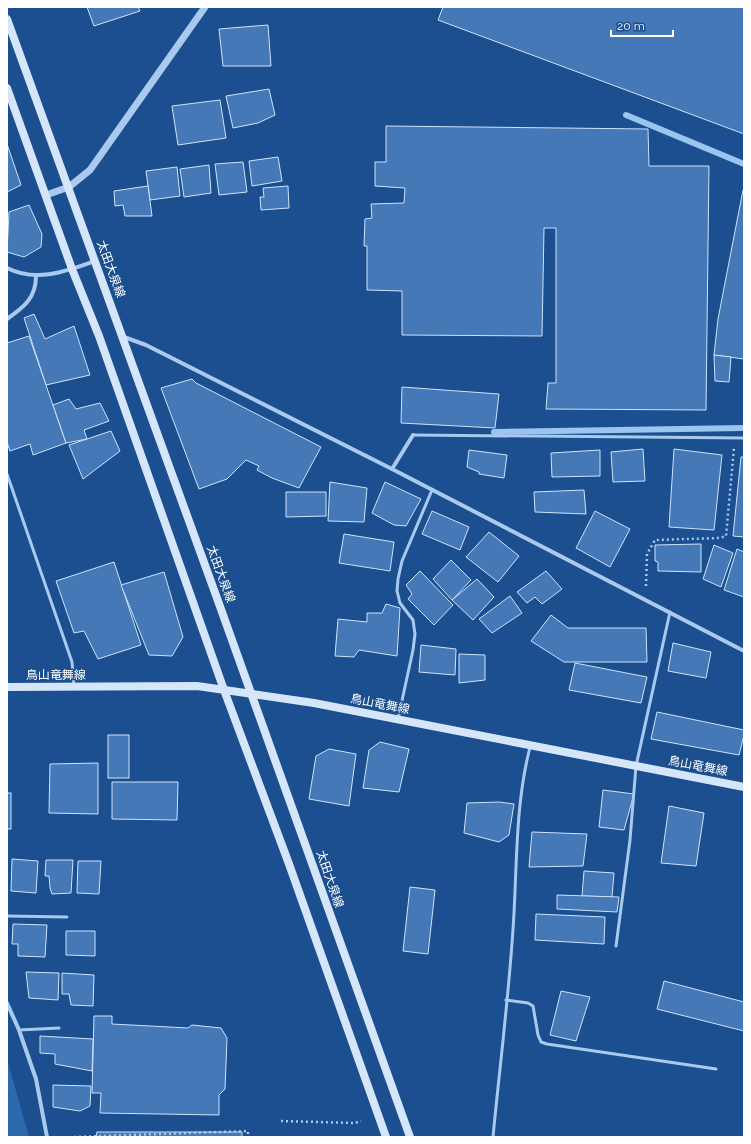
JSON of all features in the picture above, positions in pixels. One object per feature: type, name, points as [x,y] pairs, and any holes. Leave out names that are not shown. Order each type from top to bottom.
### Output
[{"type":"main road","name":"太田大泉線","points":[[7,19],[252,694],[410,1137]]},
{"type":"main road","points":[[7,88],[72,269],[99,336],[224,690],[289,864],[386,1137]]},
{"type":"main road","name":"鳥山竜舞線","points":[[7,687],[198,686],[295,700],[744,787]]},
{"type":"street","points":[[46,195],[69,187],[90,170],[205,7]]},
{"type":"street","points":[[7,268],[25,275],[36,276],[72,269],[95,261]]},
{"type":"street","points":[[7,319],[28,301],[36,286],[36,276]]},
{"type":"street","points":[[123,337],[146,345],[744,651]]},
{"type":"street","points":[[392,470],[413,435]]},
{"type":"street","points":[[7,1003],[19,1030],[36,1078],[47,1137]]},
{"type":"lane","points":[[413,435],[744,438]]},
{"type":"lane","points":[[7,474],[72,662],[74,687]]},
{"type":"lane","points":[[398,720],[415,634],[413,620],[400,603],[397,591],[398,579],[402,561],[432,490]]},
{"type":"lane","points":[[616,946],[630,840],[636,766],[670,612]]},
{"type":"lane","points":[[493,1137],[514,913],[519,812],[524,769],[530,746]]},
{"type":"lane","points":[[7,916],[67,917]]},
{"type":"lane","points":[[506,1000],[528,1003],[533,1006],[538,1035],[541,1042],[716,1069]]},
{"type":"lane","points":[[19,1030],[59,1028]]},
{"type":"path","points":[[645,600],[647,554],[655,540],[720,538],[726,536],[735,438]]},
{"type":"path","points":[[280,1121],[355,1123],[360,1121]]},
{"type":"path","points":[[74,1137],[248,1131],[248,1137]]},
{"type":"shaded area","points":[[7,1059],[29,1137],[7,1137]]},
{"type":"building","points":[[87,7],[138,7],[140,11],[94,26]]},
{"type":"building","points":[[443,7],[744,7],[744,134],[438,20]]},
{"type":"building","points":[[268,25],[271,66],[223,66],[219,29]]},
{"type":"building","points":[[269,89],[275,115],[258,123],[233,128],[226,96]]},
{"type":"building","points":[[220,100],[226,138],[178,145],[172,106]]},
{"type":"building","points":[[386,126],[648,129],[649,166],[709,166],[706,410],[546,409],[548,383],[556,383],[556,228],[544,228],[542,336],[402,335],[402,291],[367,290],[367,246],[364,246],[365,219],[372,218],[371,204],[404,203],[405,188],[375,186],[375,162],[386,162]]},
{"type":"building","points":[[7,144],[21,185],[7,192]]},
{"type":"building","points":[[278,157],[282,181],[252,186],[249,161]]},
{"type":"building","points":[[243,162],[247,192],[219,195],[215,164]]},
{"type":"building","points":[[209,165],[211,193],[184,197],[180,169]]},
{"type":"building","points":[[177,167],[180,196],[150,200],[146,171]]},
{"type":"building","points":[[148,186],[152,216],[125,216],[123,205],[115,206],[114,191]]},
{"type":"building","points":[[288,186],[289,208],[261,210],[260,197],[264,197],[263,188]]},
{"type":"building","points":[[743,190],[744,359],[714,355],[718,319]]},
{"type":"building","points":[[29,205],[42,234],[41,247],[24,257],[7,252],[9,212]]},
{"type":"building","points":[[34,314],[45,339],[74,326],[90,375],[46,385],[24,318]]},
{"type":"building","points":[[29,336],[66,443],[33,455],[30,444],[10,451],[7,442],[7,343]]},
{"type":"building","points":[[714,355],[731,357],[729,382],[715,381]]},
{"type":"building","points":[[192,379],[196,383],[321,447],[299,488],[272,478],[257,470],[259,466],[246,460],[227,479],[199,489],[161,388]]},
{"type":"building","points":[[402,387],[499,394],[495,428],[401,423]]},
{"type":"building","points":[[69,399],[76,409],[100,403],[109,421],[84,430],[87,439],[66,443],[53,405]]},
{"type":"building","points":[[111,431],[120,451],[83,479],[69,445]]},
{"type":"building","points":[[643,449],[645,481],[613,482],[611,452]]},
{"type":"building","points":[[674,449],[722,455],[714,530],[669,527]]},
{"type":"building","points":[[469,450],[507,455],[504,478],[479,474],[479,472],[467,467]]},
{"type":"building","points":[[600,450],[600,476],[552,477],[551,453]]},
{"type":"building","points":[[741,457],[744,457],[744,537],[733,536]]},
{"type":"building","points":[[330,482],[367,488],[364,522],[328,521]]},
{"type":"building","points":[[385,482],[421,499],[406,526],[394,525],[372,513]]},
{"type":"building","points":[[584,490],[586,514],[535,512],[534,492]]},
{"type":"building","points":[[286,492],[326,492],[326,516],[286,517]]},
{"type":"building","points":[[432,511],[469,527],[460,550],[422,534]]},
{"type":"building","points":[[595,511],[630,529],[610,567],[576,548]]},
{"type":"building","points":[[489,532],[519,556],[498,582],[466,557]]},
{"type":"building","points":[[344,534],[394,542],[390,571],[339,563]]},
{"type":"building","points":[[701,544],[701,572],[658,571],[658,562],[655,561],[655,545]]},
{"type":"building","points":[[714,545],[733,553],[721,587],[703,579]]},
{"type":"building","points":[[737,549],[744,552],[744,597],[724,590]]},
{"type":"building","points":[[451,560],[471,580],[452,600],[433,579]]},
{"type":"building","points":[[114,562],[141,645],[98,659],[84,631],[74,633],[56,581]]},
{"type":"building","points":[[420,571],[453,605],[434,625],[408,599],[412,594],[406,585]]},
{"type":"building","points":[[546,571],[562,589],[542,604],[535,597],[527,603],[517,592]]},
{"type":"building","points":[[164,572],[183,637],[172,656],[149,655],[121,585]]},
{"type":"building","points":[[477,579],[494,597],[473,620],[452,600]]},
{"type":"building","points":[[510,596],[522,613],[492,633],[479,619]]},
{"type":"building","points":[[386,604],[400,608],[397,656],[359,650],[354,657],[335,656],[338,619],[367,622],[367,613],[382,613]]},
{"type":"building","points":[[551,615],[568,628],[646,628],[647,662],[564,662],[531,641]]},
{"type":"building","points":[[673,643],[711,652],[706,678],[668,671]]},
{"type":"building","points":[[421,645],[456,649],[455,675],[419,672]]},
{"type":"building","points":[[459,654],[485,655],[485,680],[459,683]]},
{"type":"building","points":[[575,663],[647,677],[641,703],[569,690]]},
{"type":"building","points":[[657,712],[744,730],[739,755],[651,739]]},
{"type":"building","points":[[108,735],[129,735],[129,778],[108,778]]},
{"type":"building","points":[[380,742],[409,749],[399,792],[363,788],[369,750]]},
{"type":"building","points":[[329,749],[356,754],[349,806],[309,799],[316,756]]},
{"type":"building","points":[[98,763],[98,814],[49,813],[50,764]]},
{"type":"building","points":[[112,782],[178,782],[177,820],[112,819]]},
{"type":"building","points":[[603,790],[634,794],[624,830],[599,827]]},
{"type":"building","points":[[7,793],[11,793],[11,829],[7,829]]},
{"type":"building","points":[[499,802],[514,804],[509,835],[499,842],[464,833],[467,803]]},
{"type":"building","points":[[669,806],[704,813],[696,866],[661,863]]},
{"type":"building","points":[[532,832],[587,834],[583,866],[529,867]]},
{"type":"building","points":[[12,859],[38,861],[36,893],[11,891]]},
{"type":"building","points":[[46,860],[73,860],[71,893],[52,894],[49,876],[45,876]]},
{"type":"building","points":[[78,861],[101,861],[99,894],[77,893]]},
{"type":"building","points":[[584,871],[614,873],[612,897],[582,896]]},
{"type":"building","points":[[410,887],[435,890],[428,954],[403,951]]},
{"type":"building","points":[[557,895],[619,897],[617,912],[557,909]]},
{"type":"building","points":[[536,914],[605,917],[604,944],[535,940]]},
{"type":"building","points":[[13,924],[47,925],[45,957],[18,956],[18,944],[12,944]]},
{"type":"building","points":[[66,931],[95,931],[95,956],[66,955]]},
{"type":"building","points":[[26,972],[59,973],[58,1000],[29,998]]},
{"type":"building","points":[[62,973],[94,975],[93,1006],[71,1005],[69,994],[62,994]]},
{"type":"building","points":[[664,981],[744,1002],[744,1031],[657,1009]]},
{"type":"building","points":[[561,991],[590,997],[576,1041],[550,1035]]},
{"type":"building","points":[[94,1016],[112,1016],[112,1024],[188,1028],[192,1025],[221,1028],[227,1038],[225,1089],[219,1095],[219,1115],[100,1113],[101,1093],[92,1093]]},
{"type":"building","points":[[40,1036],[93,1039],[92,1071],[55,1064],[55,1054],[40,1053]]},
{"type":"building","points":[[53,1085],[91,1086],[90,1106],[80,1111],[53,1107]]},
{"type":"building","points":[[97,1132],[242,1132],[242,1137],[96,1137]]},
{"type":"waterway","points":[[626,115],[744,164]]},
{"type":"waterway","points":[[494,432],[744,428]]}]
